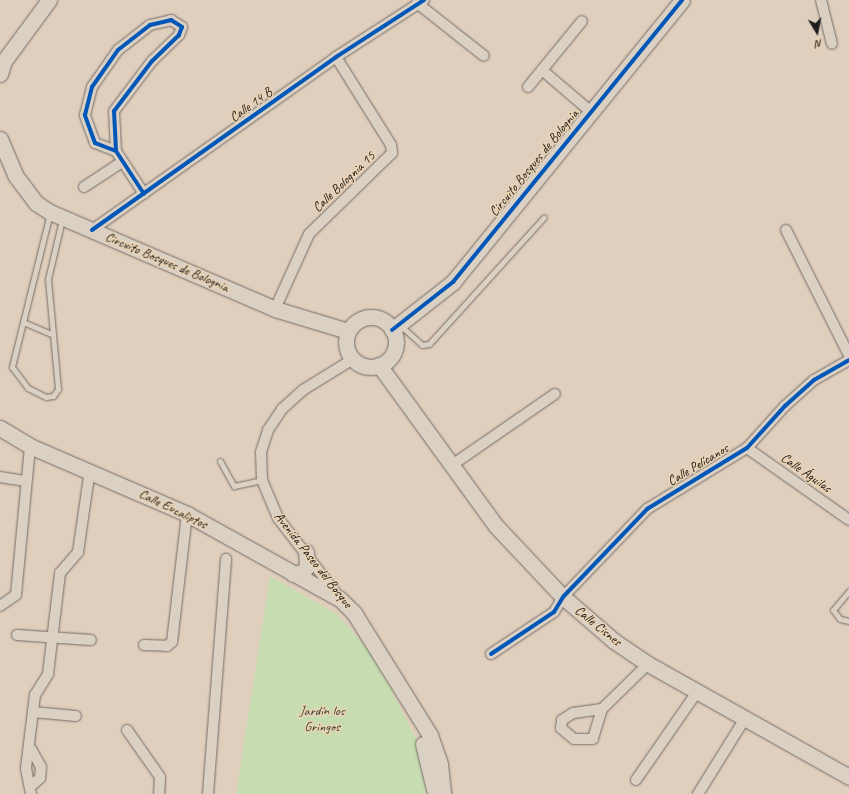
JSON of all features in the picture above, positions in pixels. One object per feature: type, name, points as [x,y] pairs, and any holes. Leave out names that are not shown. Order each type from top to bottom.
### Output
[{"type":"main road","points":[[1,65],[48,0]]},
{"type":"main road","name":"Circuito Bosques de Bolognia","points":[[396,328],[452,282],[682,0]]},
{"type":"main road","name":"Circuito Bosques de Bolognia","points":[[0,139],[15,175],[36,203],[56,215],[275,309],[348,331]]},
{"type":"main road","points":[[367,317],[384,320],[396,328],[394,351],[379,365],[365,366],[353,359],[346,346],[348,331],[367,317]]},
{"type":"main road","name":"Calle Cisnes","points":[[379,365],[496,526],[563,597],[614,640],[648,664],[744,720],[849,777]]},
{"type":"main road","name":"Calle Eucaliptos","points":[[0,428],[30,446],[90,470],[187,514],[340,599]]},
{"type":"main road","points":[[293,574],[303,572],[307,566],[306,552]]},
{"type":"main road","name":"Avenida Paseo del Bosque","points":[[340,599],[354,613],[393,673],[411,684],[439,732],[453,794]]},
{"type":"main road","points":[[393,673],[430,735],[440,764],[443,794]]},
{"type":"main road","name":"Avenida Paseo del Bosque","points":[[393,673],[395,694],[422,740],[434,794]]},
{"type":"street","points":[[821,0],[832,44]]},
{"type":"street","points":[[420,2],[484,56]]},
{"type":"street","name":"Calle 14 B","points":[[92,230],[336,57],[420,2]]},
{"type":"street","points":[[116,151],[95,143],[85,115],[92,87],[118,50],[150,25],[171,20],[182,27],[180,35],[152,61],[114,111],[116,151],[144,194]]},
{"type":"street","points":[[528,87],[582,21]]},
{"type":"street","name":"Calle Bolognia 15","points":[[275,309],[309,234],[392,153],[391,145],[336,57]]},
{"type":"street","points":[[542,70],[590,111]]},
{"type":"street","points":[[84,187],[122,162]]},
{"type":"street","points":[[786,230],[849,354]]},
{"type":"street","name":"Avenida Paseo del Bosque","points":[[340,599],[306,552],[278,518],[262,480],[261,452],[268,430],[282,409],[303,390],[353,359]]},
{"type":"street","name":"Calle Pelícanos","points":[[491,654],[554,612],[563,597],[647,509],[747,448],[785,406],[814,380],[849,360]]},
{"type":"street","points":[[452,465],[555,394]]},
{"type":"street","points":[[0,606],[16,594],[30,446]]},
{"type":"street","name":"Calle Águilas","points":[[747,448],[849,520]]},
{"type":"street","points":[[31,790],[26,768],[31,749],[35,695],[48,674],[60,573],[78,552],[90,470]]},
{"type":"street","points":[[0,477],[26,481]]},
{"type":"street","points":[[144,645],[167,646],[172,642],[187,514]]},
{"type":"street","points":[[208,794],[226,559]]},
{"type":"street","points":[[17,635],[91,640]]},
{"type":"street","points":[[602,709],[648,664]]},
{"type":"street","points":[[636,780],[697,692]]},
{"type":"street","points":[[33,712],[76,716]]},
{"type":"street","points":[[698,794],[744,720]]},
{"type":"street","points":[[127,730],[160,778],[159,794]]},
{"type":"street","points":[[31,749],[41,767],[40,778],[31,790]]},
{"type":"lane","points":[[56,215],[48,279],[58,390],[53,396],[46,397],[28,388],[12,371],[23,322],[56,215]]},
{"type":"lane","points":[[396,328],[422,345],[429,344],[544,217]]},
{"type":"lane","points":[[23,322],[52,334]]},
{"type":"lane","points":[[220,461],[234,486],[262,480]]},
{"type":"lane","points":[[849,591],[833,610],[840,619],[849,621]]},
{"type":"green space","name":"Jardín los Gringos","points":[[270,576],[337,614],[374,656],[427,760],[425,794],[236,794]]},
{"type":"cycle path","points":[[92,230],[336,57],[424,0]]},
{"type":"cycle path","points":[[392,330],[453,282],[682,0]]},
{"type":"cycle path","points":[[116,151],[95,143],[85,115],[92,87],[118,50],[150,25],[171,20],[182,27],[179,35],[152,61],[114,111],[116,151],[144,194]]},
{"type":"cycle path","points":[[491,654],[554,612],[563,597],[647,509],[747,448],[785,406],[814,380],[849,360]]}]
